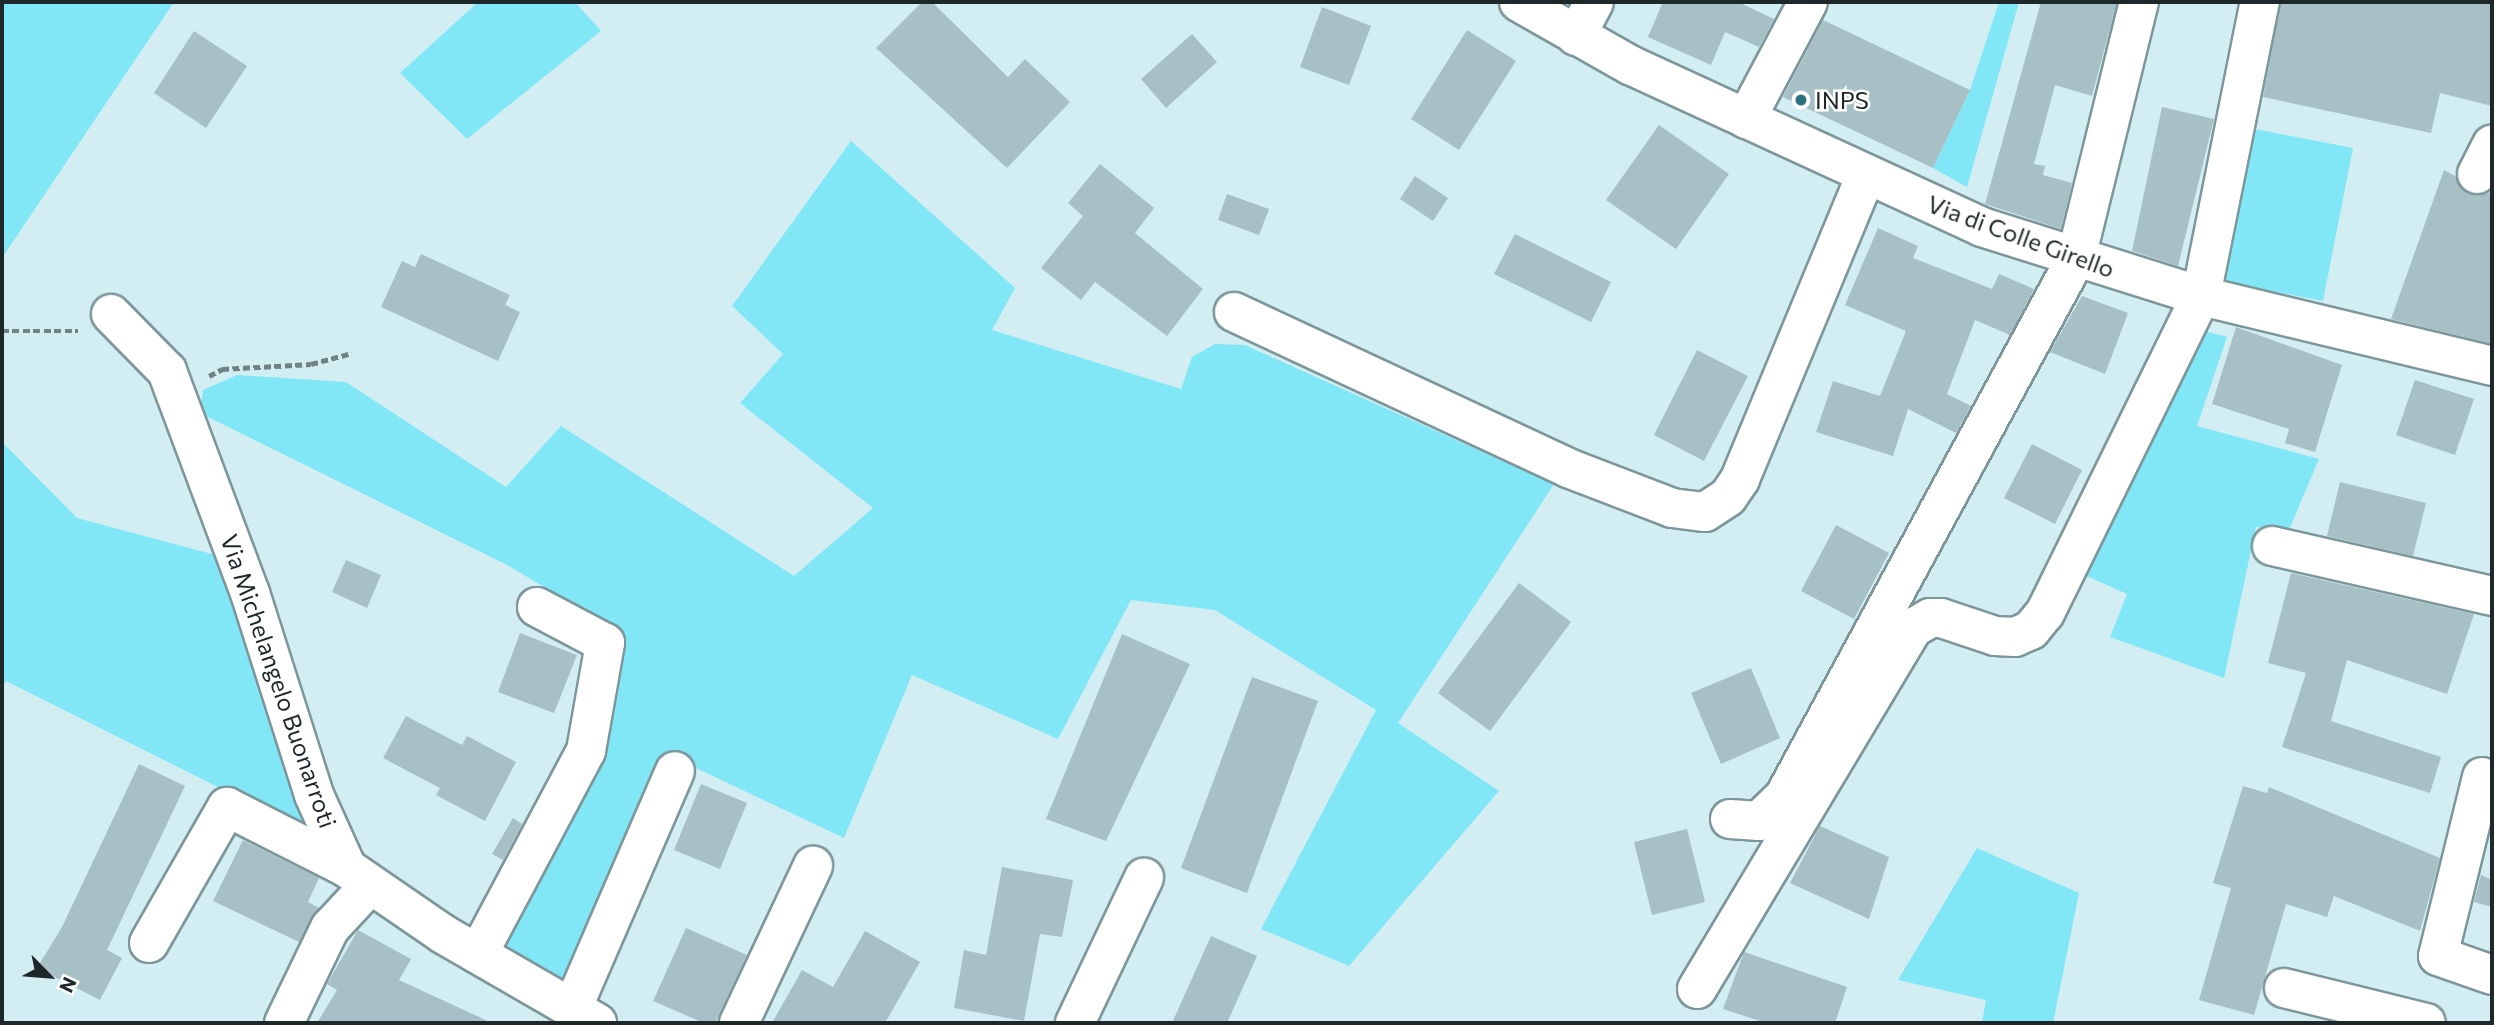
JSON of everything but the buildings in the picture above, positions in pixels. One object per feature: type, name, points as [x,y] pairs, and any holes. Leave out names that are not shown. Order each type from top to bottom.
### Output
[{"type":"street","name":"Via di Colle Girello","points":[[1519,2],[1576,36],[1746,119],[1962,219],[2076,258],[2201,296],[2492,366]]},
{"type":"street","points":[[1576,36],[1594,2]]},
{"type":"street","points":[[1746,119],[1808,2]]},
{"type":"street","points":[[1730,819],[1759,821],[1784,797],[2076,258],[2139,2]]},
{"type":"street","points":[[1697,989],[1913,628],[1930,618],[1941,618],[1995,636],[2015,637],[2039,622],[2201,296],[2260,2]]},
{"type":"street","points":[[1234,312],[1568,468],[1672,508],[1705,512],[1728,498],[1740,479],[1866,175]]},
{"type":"street","name":"Via Michelangelo Buonarroti","points":[[119,322],[167,371],[250,593],[314,795],[358,876]]},
{"type":"street","points":[[2273,546],[2492,596]]},
{"type":"street","points":[[478,954],[586,751],[605,643],[537,607]]},
{"type":"street","points":[[149,943],[227,807],[358,876],[478,954],[585,1016],[675,771]]},
{"type":"street","points":[[2482,777],[2438,956],[2492,975]]},
{"type":"street","points":[[739,1023],[813,866]]},
{"type":"street","points":[[284,1023],[358,876]]},
{"type":"street","points":[[1075,1023],[1144,878]]},
{"type":"street","points":[[2284,988],[2426,1023]]},
{"type":"path","points":[[2,331],[119,322]]},
{"type":"path","points":[[176,394],[222,369],[310,364],[352,353]]},
{"type":"shaded area","points":[[2,2],[174,2],[2,258]]},
{"type":"shaded area","points":[[478,2],[575,2],[601,31],[467,139],[400,73]]},
{"type":"shaded area","points":[[1999,2],[2019,2],[1967,187],[1933,168],[1970,90]]},
{"type":"shaded area","points":[[2255,129],[2353,148],[2323,301],[2225,282]]},
{"type":"shaded area","points":[[851,141],[1015,288],[992,330],[1181,389],[1192,357],[1215,344],[1245,345],[1554,484],[1398,723],[1499,791],[1349,966],[1261,929],[1376,710],[1215,610],[1131,600],[1058,739],[912,675],[844,838],[675,758],[570,991],[494,952],[602,757],[625,635],[507,565],[200,413],[203,390],[237,375],[346,382],[506,487],[561,426],[794,576],[873,508],[740,403],[783,354],[732,306]]},
{"type":"shaded area","points":[[2197,329],[2227,337],[2197,426],[2319,459],[2289,530],[2256,527],[2224,678],[2110,637],[2127,594],[2082,574]]},
{"type":"shaded area","points":[[2,442],[77,518],[227,558],[318,837],[6,681],[2,688]]},
{"type":"shaded area","points":[[1977,848],[2079,893],[2053,1023],[1982,1023],[1986,1000],[1898,980]]},
{"type":"place","name":"INPS","points":[[1801,100]]}]
